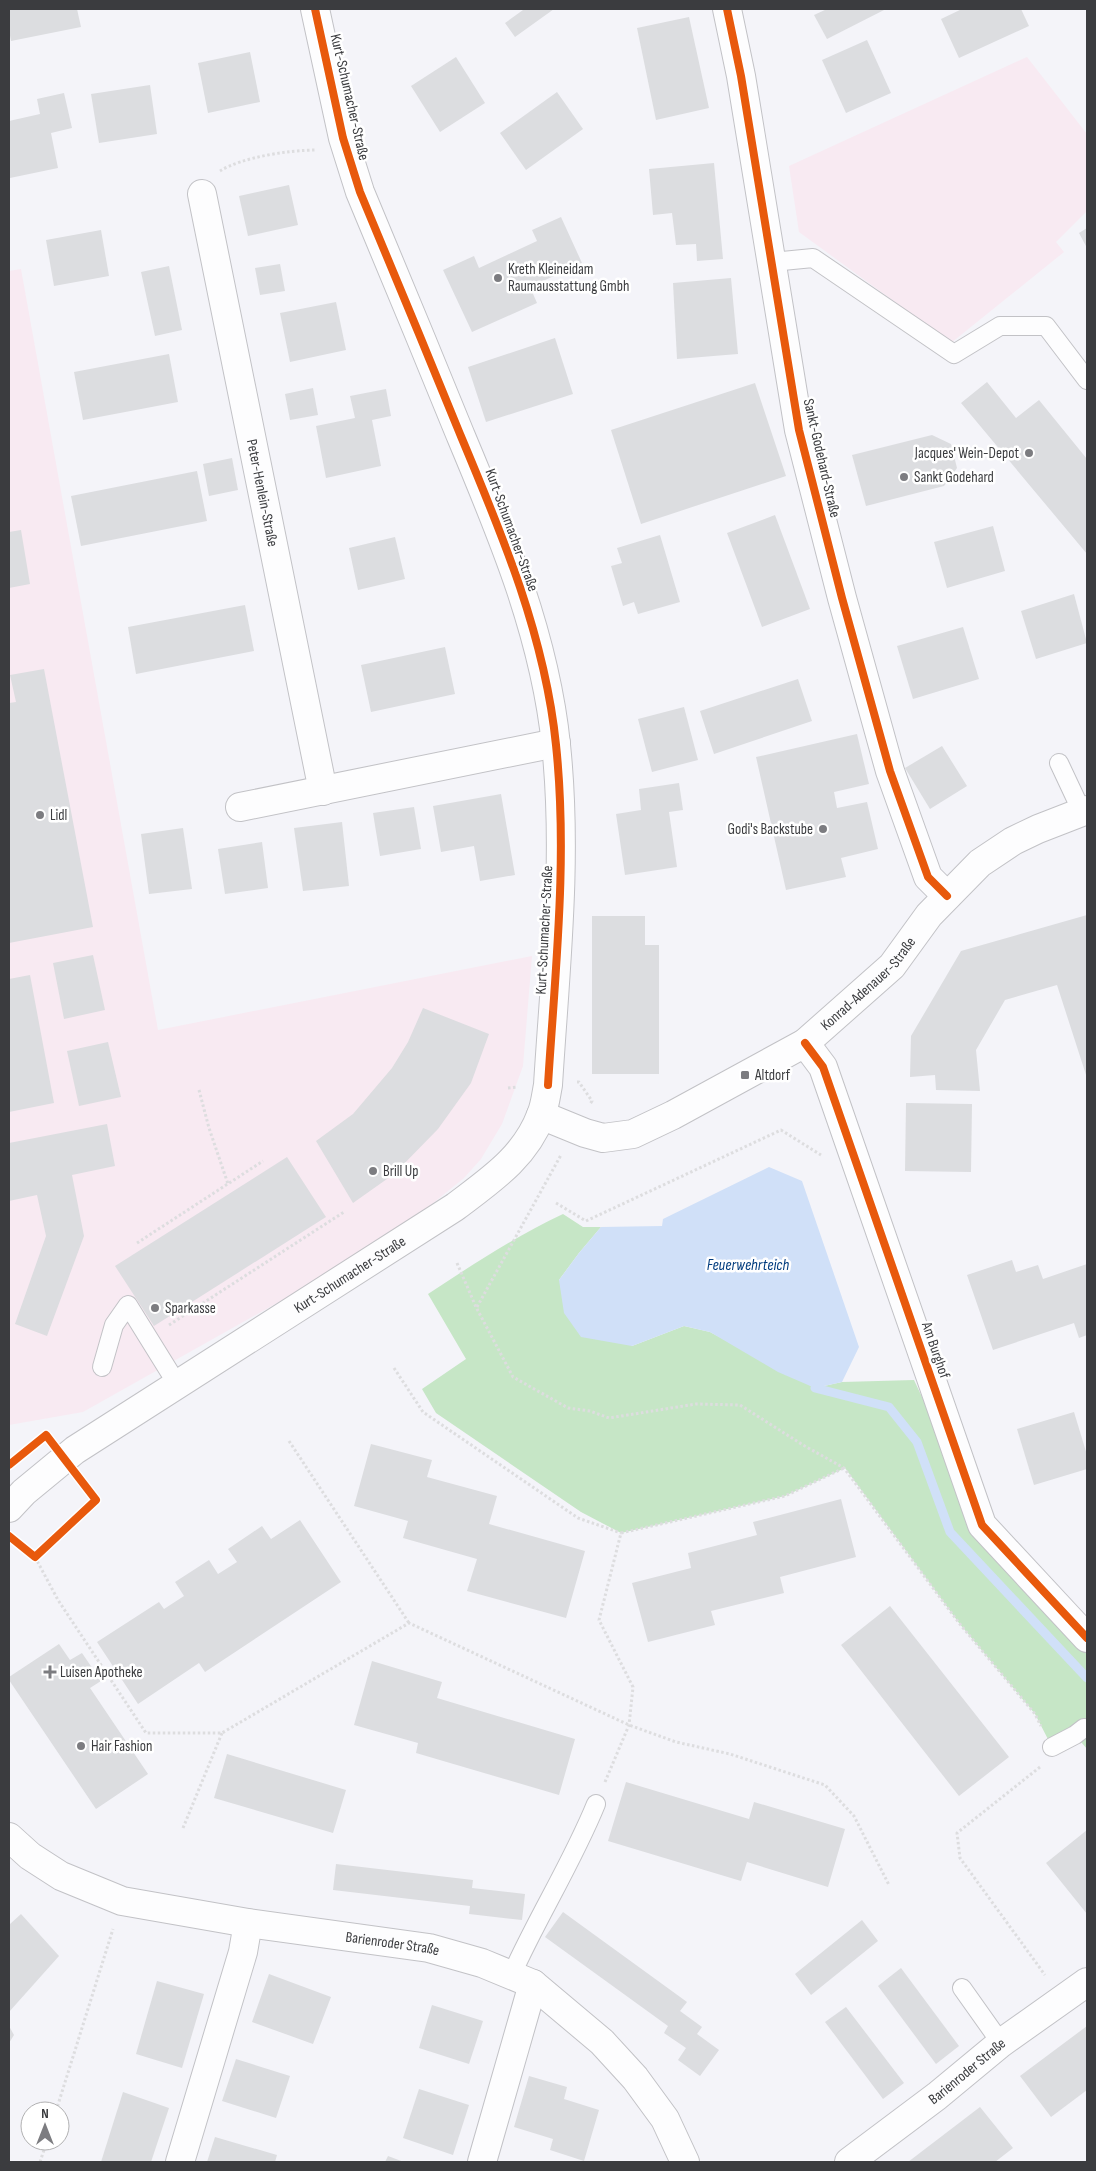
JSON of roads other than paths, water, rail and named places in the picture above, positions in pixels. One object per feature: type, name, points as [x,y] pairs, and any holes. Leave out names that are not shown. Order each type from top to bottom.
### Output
[{"type":"street","name":"Kurt-Schumacher-Straße","points":[[14,1494],[75,1450],[455,1207],[504,1170],[523,1149],[541,1115],[548,1085],[563,833],[556,743],[548,689],[535,636],[511,560],[360,192],[343,138],[315,9]]},
{"type":"street","name":"Sankt-Godehard-Straße","points":[[727,9],[741,76],[799,430],[890,772],[928,876],[947,896]]},
{"type":"street","name":"Peter-Henlein-Straße","points":[[202,194],[323,791]]},
{"type":"street","points":[[240,807],[556,743]]},
{"type":"street","name":"Konrad-Adenauer-Straße","points":[[541,1115],[603,1138],[633,1134],[681,1111],[805,1043],[892,966],[929,915],[980,863],[1013,841],[1038,828],[1085,811]]},
{"type":"street","name":"Am Burghof","points":[[805,1043],[823,1067],[982,1525],[1087,1638]]},
{"type":"street","name":"Barienroder Straße","points":[[9,1837],[30,1856],[61,1876],[114,1898],[169,1910],[248,1923],[429,1948],[482,1963],[523,1979],[595,2036],[635,2078],[665,2119],[685,2162]]},
{"type":"street","points":[[180,2162],[243,1952],[248,1923]]},
{"type":"street","points":[[482,2162],[523,1979]]},
{"type":"street","name":"Barienroder Straße","points":[[849,2162],[937,2096],[1001,2043],[1087,1982]]},
{"type":"lane","points":[[772,262],[813,258],[954,354],[1000,326],[1046,326],[1087,380]]},
{"type":"lane","points":[[1058,763],[1085,811]]},
{"type":"lane","points":[[102,1367],[114,1325],[128,1305],[178,1384]]},
{"type":"lane","points":[[1052,1746],[1076,1735],[1084,1728]]},
{"type":"lane","points":[[523,1979],[596,1804]]},
{"type":"lane","points":[[962,1988],[1001,2043]]},
{"type":"water","name":"Feuerwehrteich","points":[[769,1167],[802,1181],[859,1347],[842,1382],[815,1388],[778,1372],[710,1332],[684,1326],[632,1346],[581,1337],[564,1313],[559,1280],[601,1227],[662,1226],[663,1219]]},
{"type":"waterway","points":[[815,1388],[889,1407],[917,1442],[950,1532],[1087,1678]]},
{"type":"place","name":"Kreth Kleineidam Raumausstattung Gmbh","points":[[498,278]]},
{"type":"place","name":"Jacques' Wein-Depot","points":[[1029,453]]},
{"type":"place","name":"Sankt Godehard","points":[[904,477]]},
{"type":"place","name":"Lidl","points":[[40,815]]},
{"type":"place","name":"Godi's Backstube","points":[[823,829]]},
{"type":"place","name":"Altdorf","points":[[745,1075]]},
{"type":"place","name":"Brill Up","points":[[373,1171]]},
{"type":"place","name":"Sparkasse","points":[[155,1308]]},
{"type":"place","name":"Luisen Apotheke","points":[[50,1672]]},
{"type":"place","name":"Hair Fashion","points":[[81,1746]]}]
